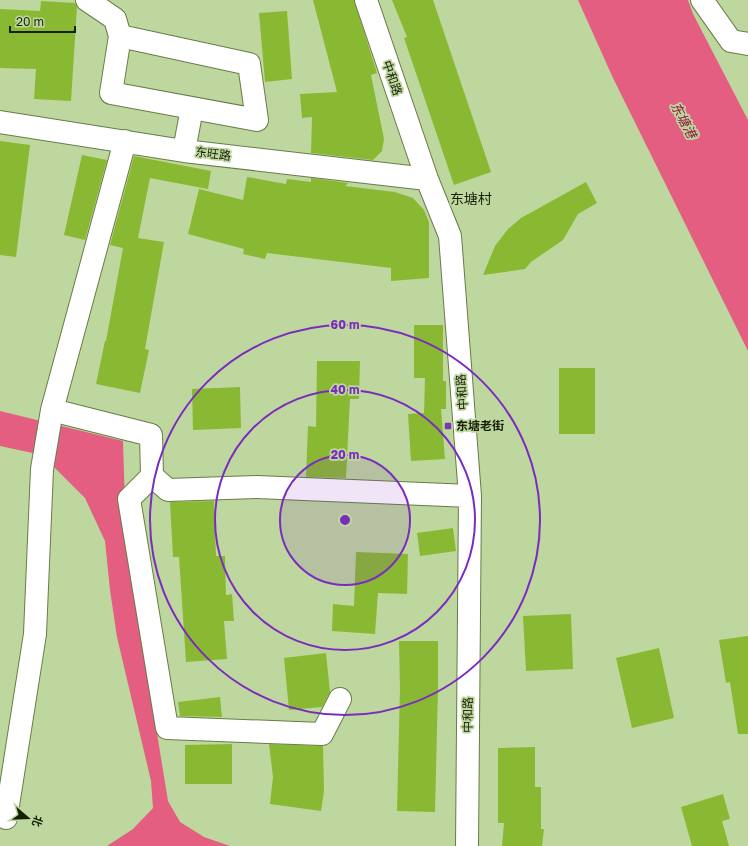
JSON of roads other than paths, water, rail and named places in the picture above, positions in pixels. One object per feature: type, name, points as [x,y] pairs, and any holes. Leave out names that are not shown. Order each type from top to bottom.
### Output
[{"type":"street","points":[[87,0],[116,19],[120,36],[111,93],[256,120],[249,64],[120,36]]},
{"type":"street","name":"中和路","points":[[366,0],[427,179],[450,236],[470,496],[467,846]]},
{"type":"street","points":[[702,0],[731,41],[748,44]]},
{"type":"street","points":[[184,151],[192,108]]},
{"type":"street","name":"东旺路","points":[[0,122],[184,151],[427,179]]},
{"type":"street","points":[[6,818],[35,634],[42,469],[52,410],[125,141]]},
{"type":"street","points":[[52,410],[151,435],[152,476],[129,499],[167,728],[322,734],[340,698]]},
{"type":"street","points":[[152,476],[168,490],[257,487],[470,496]]},
{"type":"water","name":"东塘港","points":[[578,0],[688,0],[693,14],[748,120],[748,351],[613,78]]},
{"type":"water","points":[[0,411],[123,441],[125,507],[135,598],[168,801],[180,822],[204,837],[230,846],[107,846],[133,829],[153,808],[151,781],[117,637],[105,541],[85,498],[42,455],[0,446]]},
{"type":"place","name":"东塘老街","points":[[448,426]]},
{"type":"district","name":"东塘村","points":[[471,199]]}]
